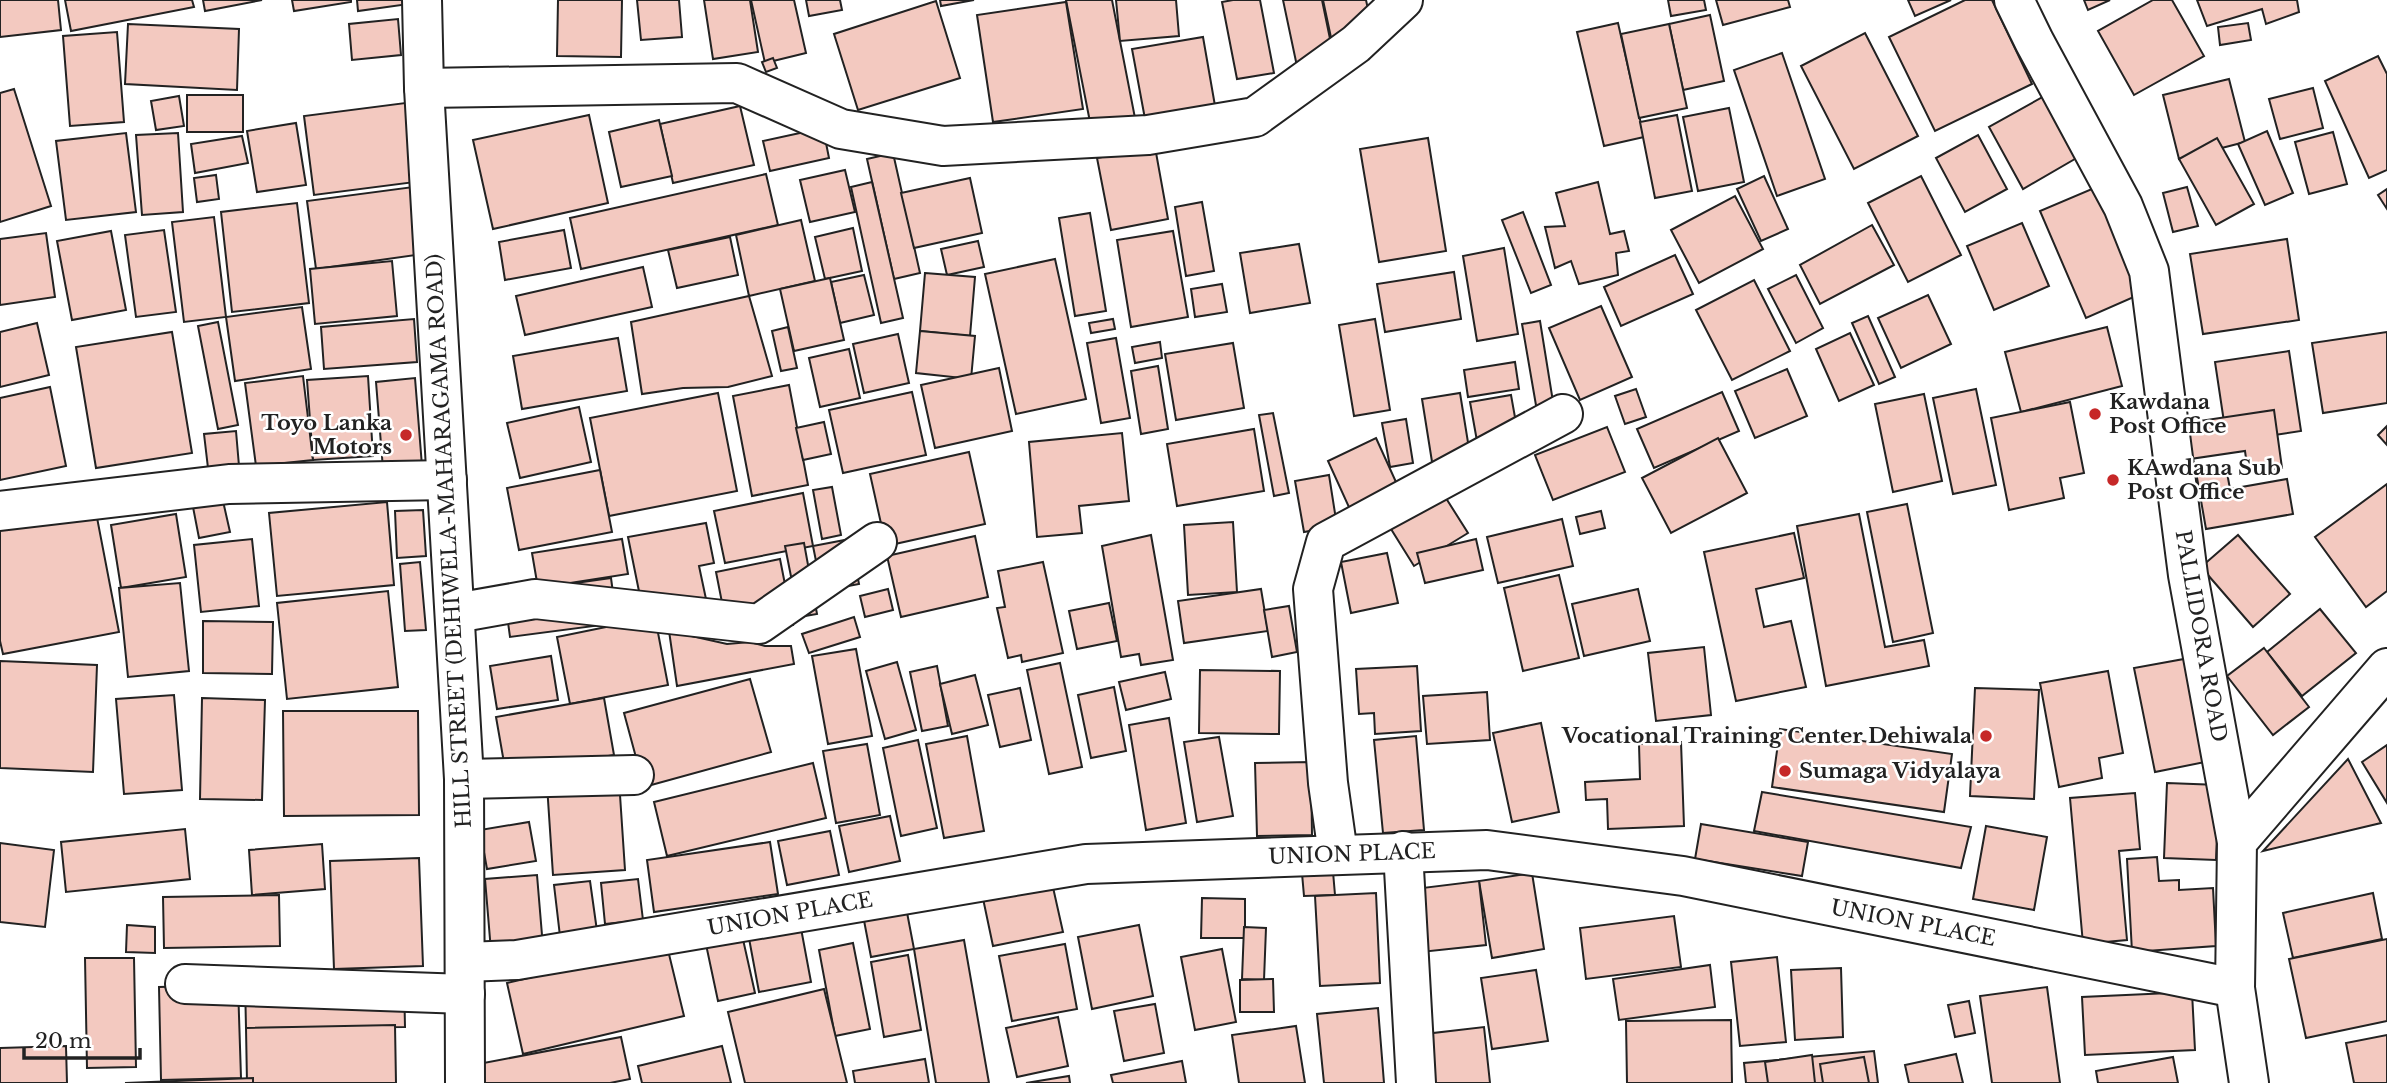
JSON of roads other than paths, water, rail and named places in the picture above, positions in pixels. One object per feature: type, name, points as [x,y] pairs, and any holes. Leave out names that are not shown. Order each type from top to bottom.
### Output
[{"type":"street","name":"HILL STREET (DEHIWELA-MAHARAGAMA ROAD)","points":[[422,0],[424,88],[464,779],[465,1083]]},
{"type":"street","points":[[424,88],[737,83],[841,129],[943,145],[1148,135],[1255,117],[1356,44],[1403,0]]},
{"type":"street","name":"PALLIDORA ROAD","points":[[2014,0],[2123,206],[2149,271],[2188,575],[2237,842],[2235,988],[2249,1083]]},
{"type":"street","points":[[1338,854],[1328,783],[1313,589],[1326,542],[1563,414]]},
{"type":"street","points":[[0,511],[229,484],[447,480]]},
{"type":"street","points":[[456,613],[535,599],[759,624],[877,542]]},
{"type":"street","points":[[2237,842],[2387,668]]},
{"type":"street","points":[[464,779],[634,775]]},
{"type":"street","name":"UNION PLACE","points":[[185,984],[465,978],[517,960],[1086,864],[1487,850],[1683,876],[2235,988]]},
{"type":"street","points":[[1403,851],[1416,1083]]},
{"type":"place","name":"Kawdana Post Office","points":[[2095,414]]},
{"type":"place","name":"Toyo Lanka Motors","points":[[406,435]]},
{"type":"place","name":"KAwdana Sub Post Office","points":[[2113,480]]},
{"type":"place","name":"Vocational Training Center Dehiwala","points":[[1986,736]]},
{"type":"place","name":"Sumaga Vidyalaya","points":[[1785,771]]}]
